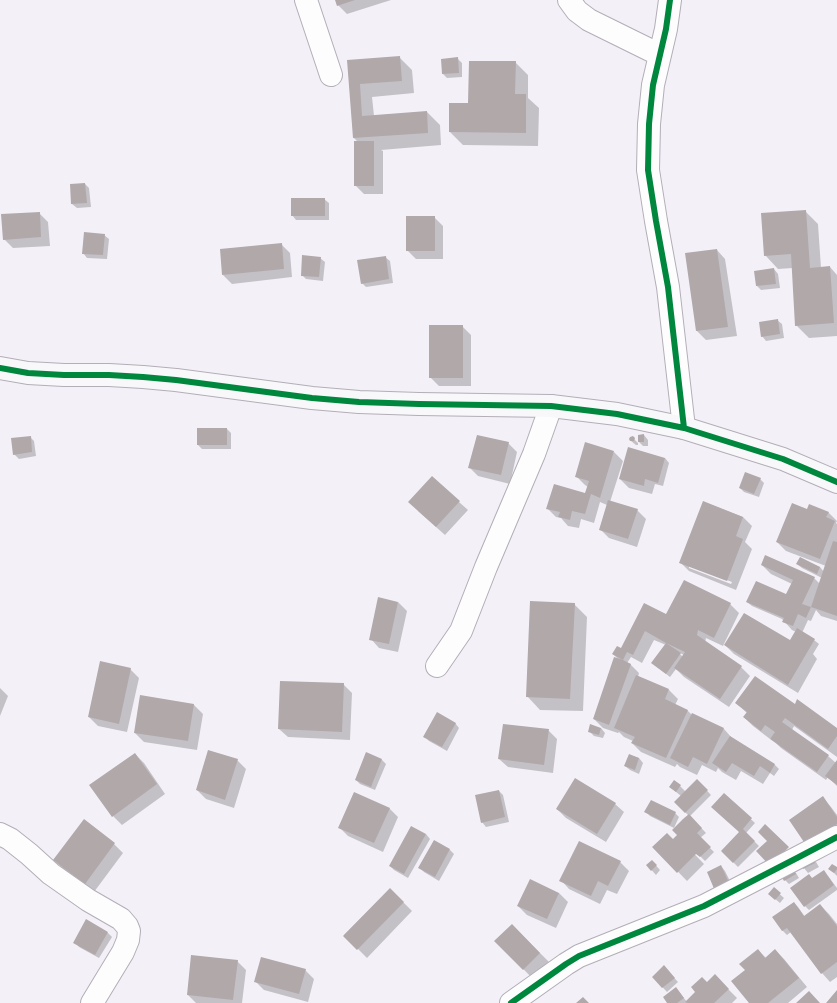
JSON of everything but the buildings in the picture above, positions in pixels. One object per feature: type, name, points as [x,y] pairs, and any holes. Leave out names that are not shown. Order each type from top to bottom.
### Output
[{"type":"street","points":[[306,0],[331,75]]},
{"type":"street","points":[[569,0],[577,11],[589,20],[660,55]]},
{"type":"street","points":[[670,0],[666,29],[653,85],[649,124],[648,170],[668,287],[684,428]]},
{"type":"street","points":[[0,368],[64,375],[109,375],[156,378],[312,398],[359,402],[551,406],[616,414],[684,428],[783,459],[837,482]]},
{"type":"street","points":[[437,666],[461,631],[486,567],[534,454],[551,406]]},
{"type":"street","points":[[0,834],[10,839],[51,874],[88,900],[121,919],[127,926],[129,932],[128,940],[123,952],[92,1003]]},
{"type":"street","points":[[511,1003],[579,956],[704,906],[835,842]]},
{"type":"cycle path","points":[[670,0],[666,29],[653,85],[649,124],[648,170],[668,287],[684,428]]},
{"type":"cycle path","points":[[0,368],[28,373],[109,375],[176,380],[312,398],[359,402],[551,406],[617,414],[684,428],[783,459],[837,482]]},
{"type":"cycle path","points":[[511,1003],[579,956],[704,906],[837,837]]}]
